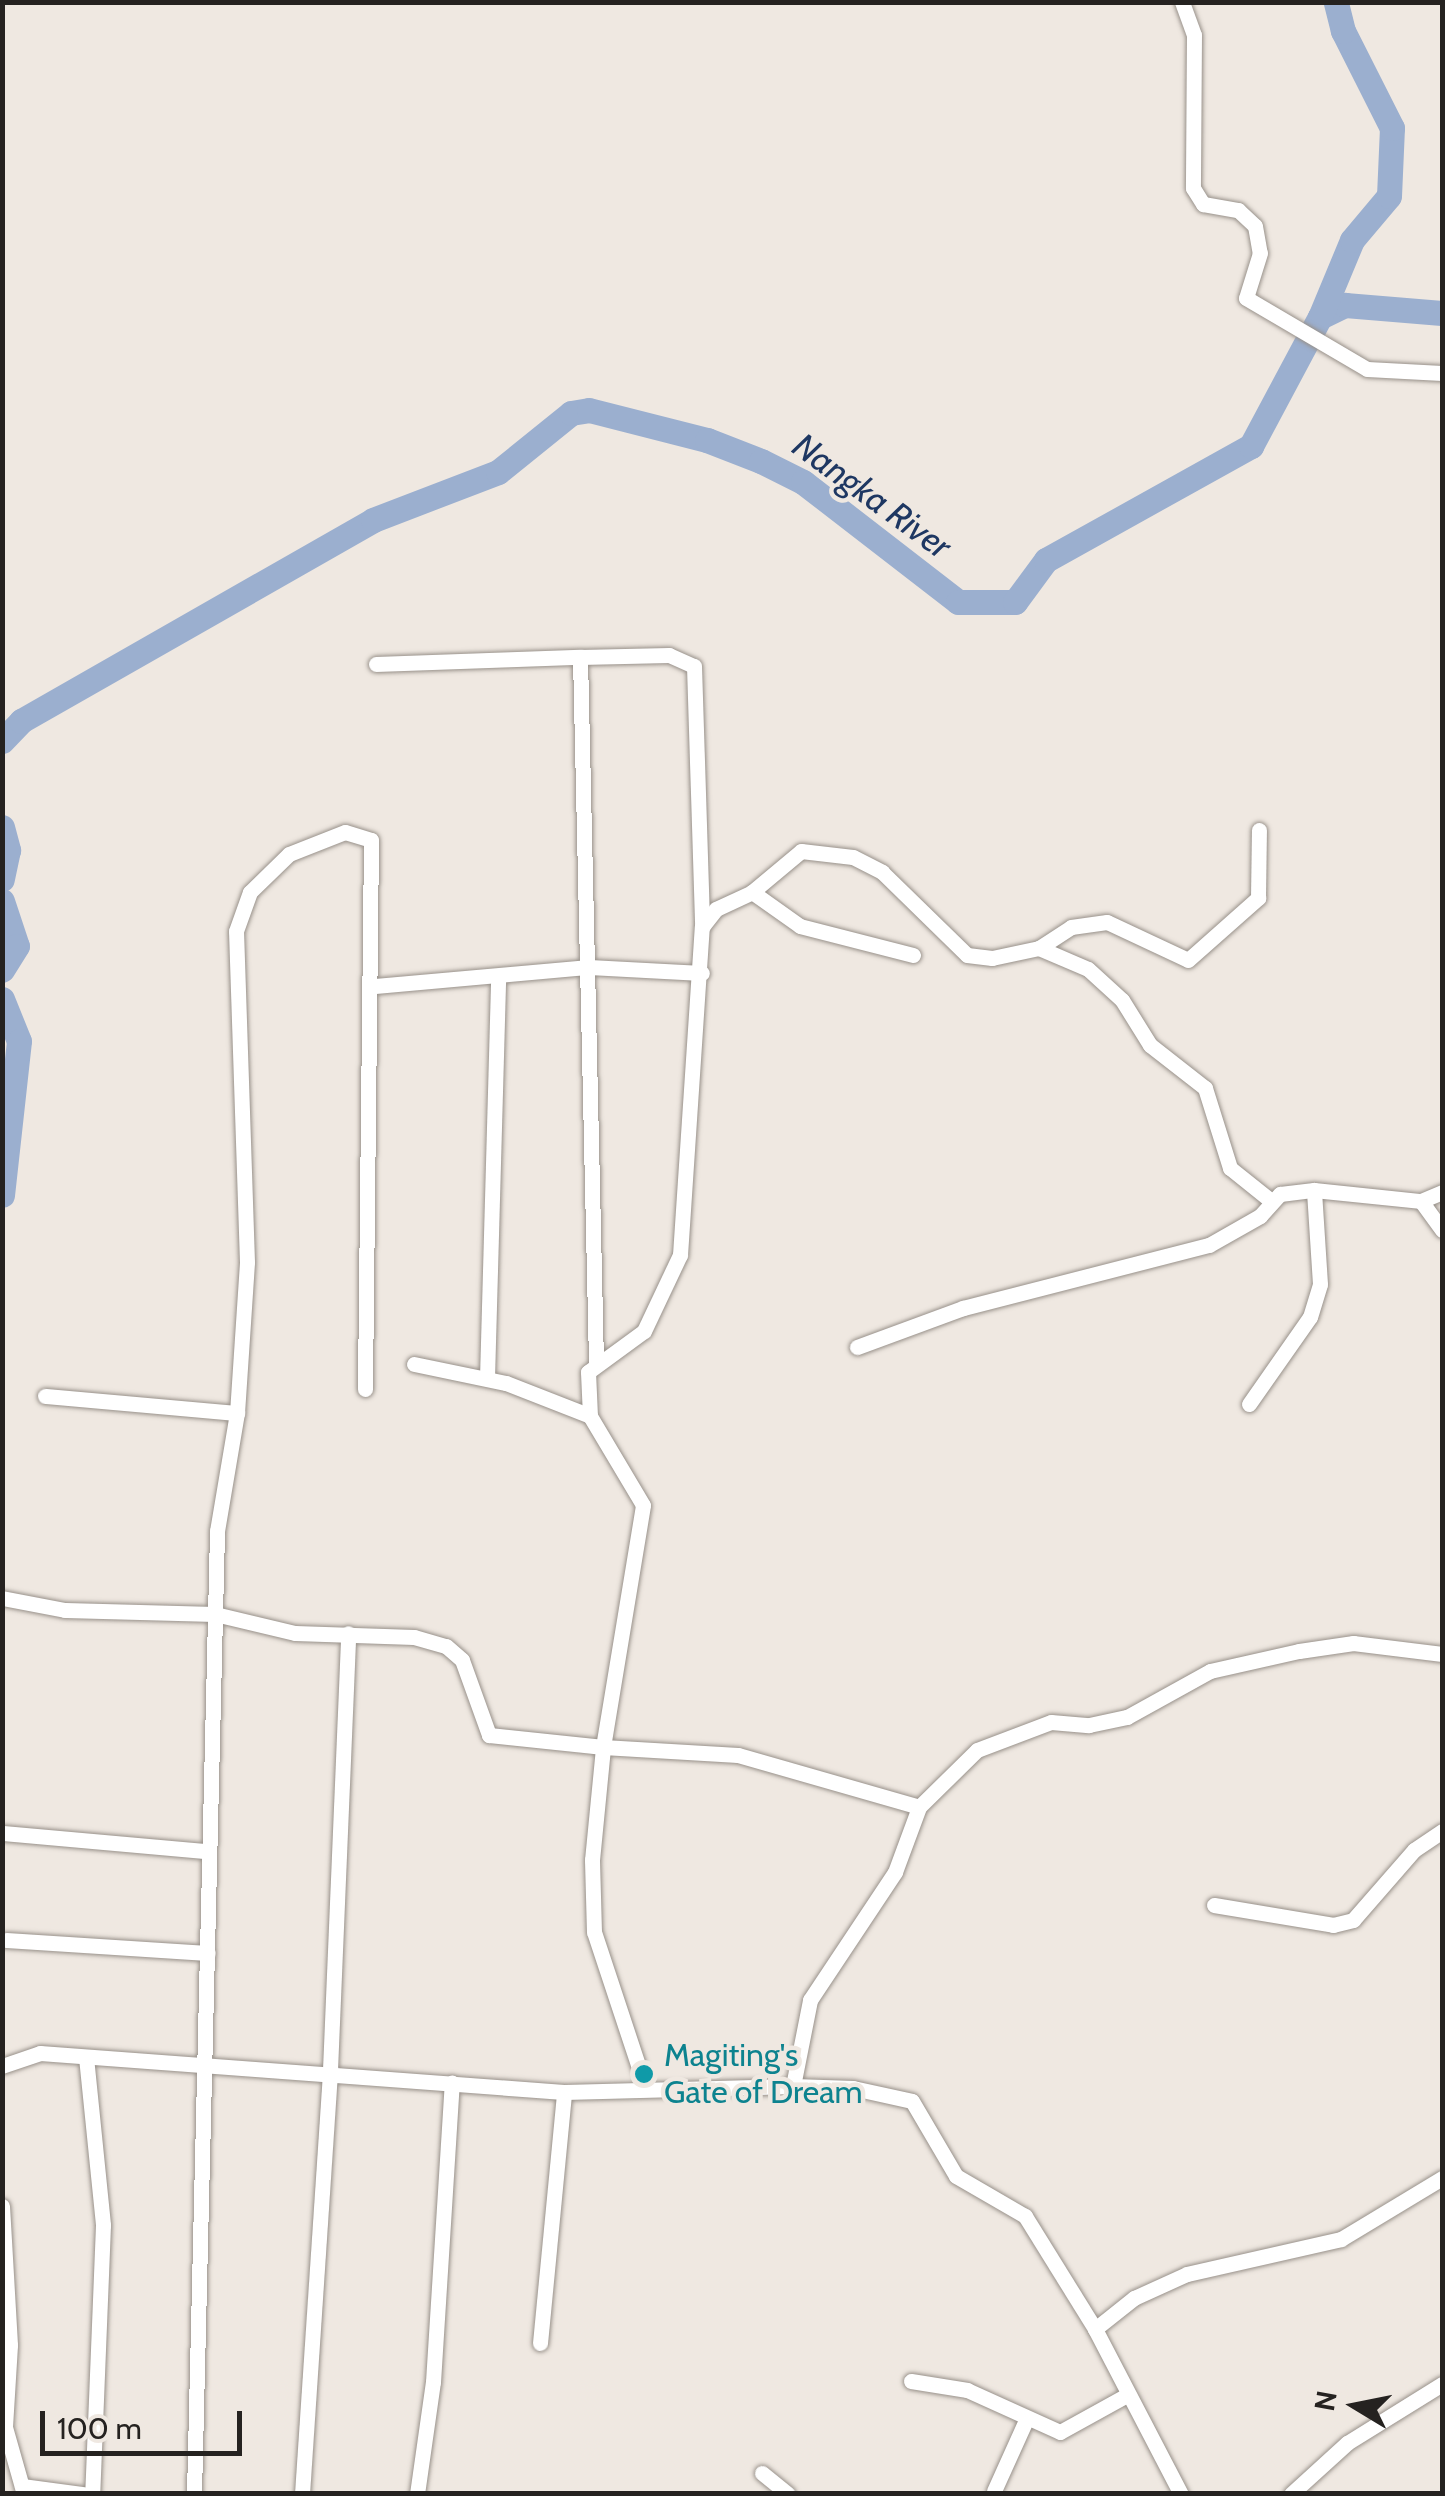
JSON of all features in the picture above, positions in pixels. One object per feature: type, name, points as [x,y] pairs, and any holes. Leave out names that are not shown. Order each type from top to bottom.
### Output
[{"type":"street","points":[[1182,2],[1194,34],[1193,188],[1202,204],[1238,210],[1254,226],[1260,253],[1245,296],[1380,371],[1442,373]]},
{"type":"street","points":[[376,664],[669,655],[694,666],[702,973],[680,1255],[644,1330],[596,1362],[588,1372],[590,1416],[643,1505],[603,1747],[592,1860],[594,1932],[646,2089]]},
{"type":"street","points":[[580,658],[596,1362]]},
{"type":"street","points":[[702,928],[716,908],[752,892],[801,851],[853,858],[882,872],[968,955],[992,958],[1039,948],[1071,927],[1106,922],[1188,960],[1258,898],[1259,830]]},
{"type":"street","points":[[194,2494],[208,2063],[205,1851],[214,1614],[218,1531],[237,1413],[247,1262],[236,932],[250,892],[289,854],[345,832],[372,840],[374,986],[364,1389]]},
{"type":"street","points":[[752,892],[800,926],[913,955]]},
{"type":"street","points":[[1039,948],[1088,968],[1122,1000],[1150,1045],[1206,1088],[1230,1168],[1270,1200]]},
{"type":"street","points":[[374,986],[590,967],[702,973]]},
{"type":"street","points":[[487,1378],[498,976]]},
{"type":"street","points":[[1249,1404],[1310,1317],[1320,1284],[1314,1190]]},
{"type":"street","points":[[857,1347],[963,1308],[1209,1245],[1260,1216],[1270,1200],[1314,1190],[1421,1201],[1442,1192]]},
{"type":"street","points":[[1421,1201],[1442,1230]]},
{"type":"street","points":[[414,1364],[487,1378],[590,1416]]},
{"type":"street","points":[[45,1396],[237,1413]]},
{"type":"street","points":[[2,1598],[65,1610],[214,1614],[295,1633],[348,1632],[446,1646],[462,1660],[490,1735],[603,1747],[738,1754],[920,1808]]},
{"type":"street","points":[[302,2494],[330,2070],[348,1632]]},
{"type":"street","points":[[794,2086],[810,2000],[895,1872],[920,1808],[978,1750],[1051,1722],[1089,1725],[1128,1718],[1210,1671],[1353,1643],[1442,1654]]},
{"type":"street","points":[[1214,1905],[1333,1925],[1353,1920],[1414,1850],[1442,1831]]},
{"type":"street","points":[[2,1833],[205,1851]]},
{"type":"street","points":[[6,1940],[208,1952]]},
{"type":"street","points":[[2,2066],[40,2053],[330,2070],[564,2092],[794,2086],[853,2088],[912,2101],[956,2176],[1025,2216],[1096,2329],[1181,2494]]},
{"type":"street","points":[[86,2057],[103,2225],[92,2494]]},
{"type":"street","points":[[417,2494],[433,2382],[452,2082]]},
{"type":"street","points":[[540,2343],[564,2092]]},
{"type":"street","points":[[1096,2329],[1134,2298],[1186,2274],[1341,2240],[1442,2178]]},
{"type":"street","points":[[2,2206],[10,2344],[5,2427],[23,2490],[83,2494]]},
{"type":"street","points":[[911,2382],[967,2390],[1026,2420],[1060,2432],[1127,2395]]},
{"type":"street","points":[[1291,2494],[1347,2443],[1442,2384]]},
{"type":"street","points":[[994,2491],[1026,2420]]},
{"type":"street","points":[[762,2473],[788,2494]]},
{"type":"waterway","name":"Nangka River","points":[[2,741],[21,721],[373,520],[498,472],[571,413],[589,410],[707,440],[761,461],[803,482],[958,602],[1015,602],[1046,560],[1251,446],[1320,317],[1352,240],[1389,196],[1392,128],[1343,31],[1336,2]]},
{"type":"waterway","points":[[1320,317],[1345,305],[1442,313]]},
{"type":"waterway","name":"Nangka River","points":[[2,827],[8,850],[2,879]]},
{"type":"waterway","name":"Nangka River","points":[[2,901],[17,946],[2,970]]},
{"type":"waterway","name":"Nangka River","points":[[2,999],[19,1041],[2,1195]]},
{"type":"place","name":"Magiting's Gate of Dream","points":[[644,2074]]}]
